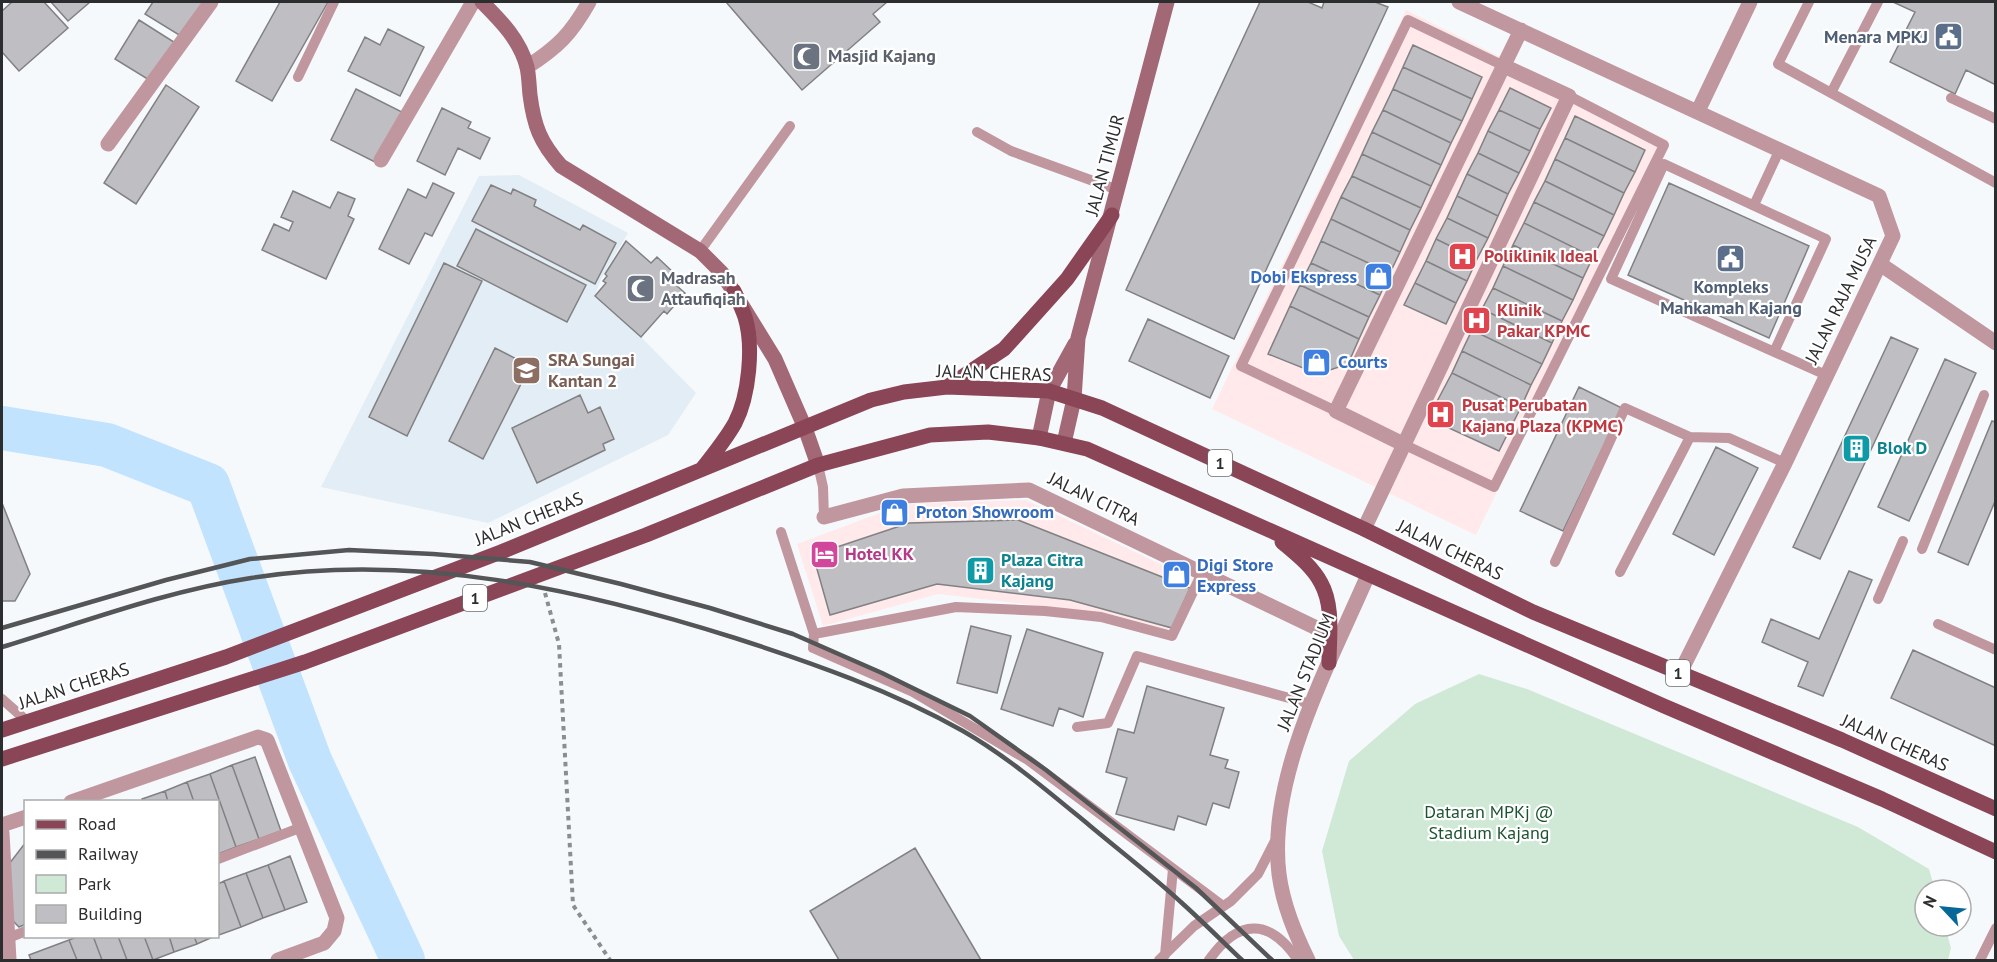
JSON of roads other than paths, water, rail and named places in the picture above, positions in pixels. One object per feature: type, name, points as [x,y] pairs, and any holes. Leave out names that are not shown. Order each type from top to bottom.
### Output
[{"type":"main road","points":[[483,2],[511,32],[519,47],[527,67],[532,116],[537,132],[561,166],[700,251],[722,273],[775,359],[805,428],[818,465]]},
{"type":"main road","name":"JALAN TIMUR","points":[[1064,443],[1074,399],[1078,338],[1167,2]]},
{"type":"main road","points":[[947,387],[1004,349],[1067,279],[1112,215]]},
{"type":"main road","points":[[702,468],[723,442],[736,420],[745,396],[749,339],[745,318],[734,291]]},
{"type":"main road","name":"JALAN TIMUR","points":[[1039,438],[1049,391],[1078,338]]},
{"type":"main road","name":"JALAN CHERAS","points":[[2,730],[226,657],[501,552],[871,400],[904,392],[947,387],[1049,391],[1102,408],[1364,529],[1533,612],[1842,740],[1995,809]]},
{"type":"main road","name":"1","points":[[2,759],[305,662],[646,535],[818,465],[930,435],[988,432],[1039,438],[1087,449],[1664,706],[1882,799],[1995,852]]},
{"type":"main road","points":[[1273,532],[1306,562],[1322,584],[1329,608],[1329,663]]},
{"type":"street","points":[[108,144],[211,2]]},
{"type":"street","points":[[381,160],[473,2]]},
{"type":"street","points":[[527,67],[572,31],[589,2]]},
{"type":"street","name":"JALAN RAJA MUSA","points":[[1459,2],[1879,196],[1893,236],[1785,463],[1680,674]]},
{"type":"street","points":[[1698,111],[1750,2]]},
{"type":"street","points":[[1405,444],[1336,411],[1521,30]]},
{"type":"street","points":[[1364,529],[1569,96],[1504,66]]},
{"type":"street","points":[[1880,264],[1995,343]]},
{"type":"street","name":"JALAN CITRA","points":[[824,517],[903,496],[1029,490],[1329,634]]},
{"type":"street","name":"JALAN STADIUM","points":[[1308,960],[1285,904],[1279,875],[1277,837],[1296,750],[1311,704],[1368,575]]},
{"type":"street","points":[[74,800],[258,737],[267,740],[337,918],[334,931],[324,943],[278,960]]},
{"type":"street","points":[[2,825],[24,818]]},
{"type":"street","points":[[2,833],[9,960]]},
{"type":"lane","points":[[298,77],[334,2]]},
{"type":"lane","points":[[1809,2],[1778,64],[1995,183]]},
{"type":"lane","points":[[1831,93],[1878,2]]},
{"type":"lane","points":[[1336,411],[1241,366],[1408,20],[1504,66]]},
{"type":"lane","points":[[1405,444],[1494,487],[1664,145],[1569,96]]},
{"type":"lane","points":[[1951,98],[1995,119]]},
{"type":"lane","points":[[700,251],[790,126]]},
{"type":"lane","points":[[978,132],[1011,151],[1118,190]]},
{"type":"lane","points":[[1754,206],[1780,149]]},
{"type":"lane","points":[[1774,352],[1826,239],[1664,164],[1611,279],[1774,352],[1826,375]]},
{"type":"lane","points":[[1922,549],[1984,395]]},
{"type":"lane","points":[[1555,562],[1625,408],[1690,437],[1729,438],[1785,463]]},
{"type":"lane","points":[[1620,572],[1690,437]]},
{"type":"lane","points":[[818,465],[823,487],[824,517]]},
{"type":"lane","points":[[781,532],[814,634],[813,648],[913,692],[1028,760],[1223,906]]},
{"type":"lane","points":[[1878,599],[1903,541]]},
{"type":"lane","points":[[814,634],[956,607],[1045,611],[1101,617],[1172,636],[1202,573]]},
{"type":"lane","points":[[1938,624],[1995,650]]},
{"type":"lane","points":[[1077,727],[1107,723],[1137,656],[1311,704]]},
{"type":"lane","points":[[2,699],[28,722]]},
{"type":"lane","points":[[219,859],[302,827]]},
{"type":"lane","points":[[1162,958],[1194,926],[1231,901],[1258,874],[1277,837]]},
{"type":"lane","points":[[1162,958],[1173,869]]},
{"type":"lane","points":[[1209,960],[1217,949],[1241,930],[1260,927],[1275,936],[1298,960]]},
{"type":"lane","points":[[1980,960],[1995,928]]},
{"type":"lane","points":[[8,938],[24,932]]},
{"type":"waterway","points":[[2,428],[107,445],[208,485],[310,761],[403,960]]},
{"type":"railway","points":[[2,628],[166,580],[250,559],[349,550],[530,562],[621,584],[793,634],[882,673],[970,716],[1046,770],[1196,888],[1272,960]]},
{"type":"railway","points":[[2,647],[125,608],[188,591],[251,578],[312,571],[374,570],[435,573],[496,580],[617,604],[794,657],[908,703],[963,731],[1012,763],[1059,800],[1160,884],[1242,960]]},
{"type":"place","name":"Menara MPKJ","points":[[1949,37]]},
{"type":"place","name":"Masjid Kajang","points":[[807,56]]},
{"type":"place","name":"Poliklinik Ideal","points":[[1463,256]]},
{"type":"place","name":"Kompleks Mahkamah Kajang","points":[[1731,258]]},
{"type":"place","name":"Dobi Ekspress","points":[[1378,277]]},
{"type":"place","name":"Madrasah Attaufiqiah","points":[[640,288]]},
{"type":"place","name":"Klinik Pakar KPMC","points":[[1476,320]]},
{"type":"place","name":"Courts","points":[[1317,362]]},
{"type":"place","name":"SRA Sungai Kantan 2","points":[[527,370]]},
{"type":"place","name":"Pusat Perubatan Kajang Plaza (KPMC)","points":[[1441,415]]},
{"type":"place","name":"Blok D","points":[[1856,448]]},
{"type":"place","name":"Proton Showroom","points":[[895,512]]},
{"type":"place","name":"Hotel KK","points":[[824,554]]},
{"type":"place","name":"Plaza Citra Kajang","points":[[980,570]]},
{"type":"place","name":"Digi Store Express","points":[[1176,575]]},
{"type":"park label","name":"Dataran MPKj @ Stadium Kajang","points":[[1489,822]]}]
